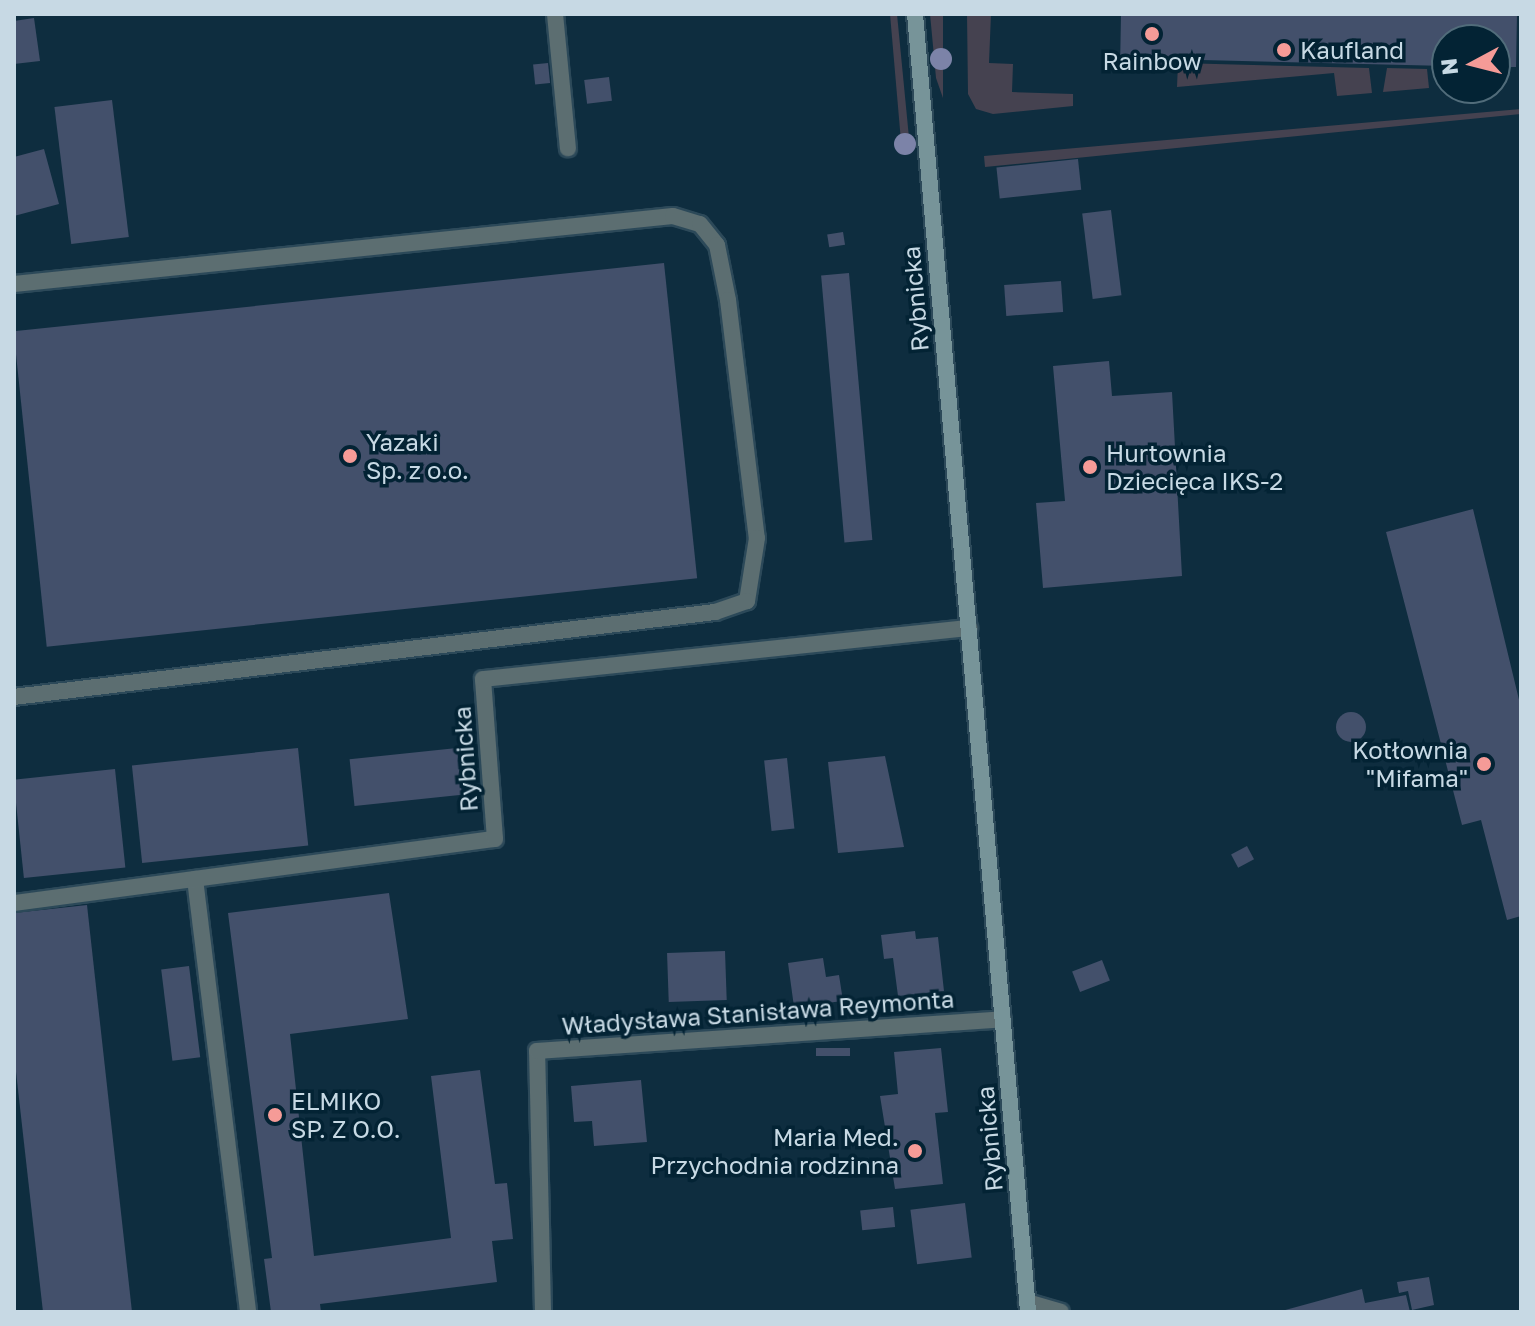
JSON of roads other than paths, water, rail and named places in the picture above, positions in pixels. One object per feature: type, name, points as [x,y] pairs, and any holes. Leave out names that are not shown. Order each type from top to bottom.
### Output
[{"type":"street","points":[[555,14],[568,148]]},
{"type":"street","name":"Rybnicka","points":[[915,14],[1027,1307]]},
{"type":"street","points":[[14,284],[673,216],[700,224],[717,245],[728,300],[757,538],[747,601],[715,612],[14,697]]},
{"type":"street","name":"Rybnicka","points":[[14,903],[495,839],[483,679],[969,628]]},
{"type":"street","points":[[195,879],[248,1312]]},
{"type":"street","name":"Władysława Stanisława Reymonta","points":[[543,1312],[537,1051],[1003,1019]]},
{"type":"street","points":[[1027,1307],[1061,1312]]},
{"type":"place","name":"Rainbow","points":[[1152,34]]},
{"type":"place","name":"Kaufland","points":[[1284,50]]},
{"type":"place","name":"Yazaki Sp. z o.o.","points":[[350,456]]},
{"type":"place","name":"Hurtownia Dziecięca IKS-2","points":[[1090,467]]},
{"type":"place","name":"Kotłownia \"Mifama\"","points":[[1484,764]]},
{"type":"place","name":"ELMIKO SP. Z O.O.","points":[[275,1115]]},
{"type":"place","name":"Maria Med. Przychodnia rodzinna","points":[[915,1151]]}]
